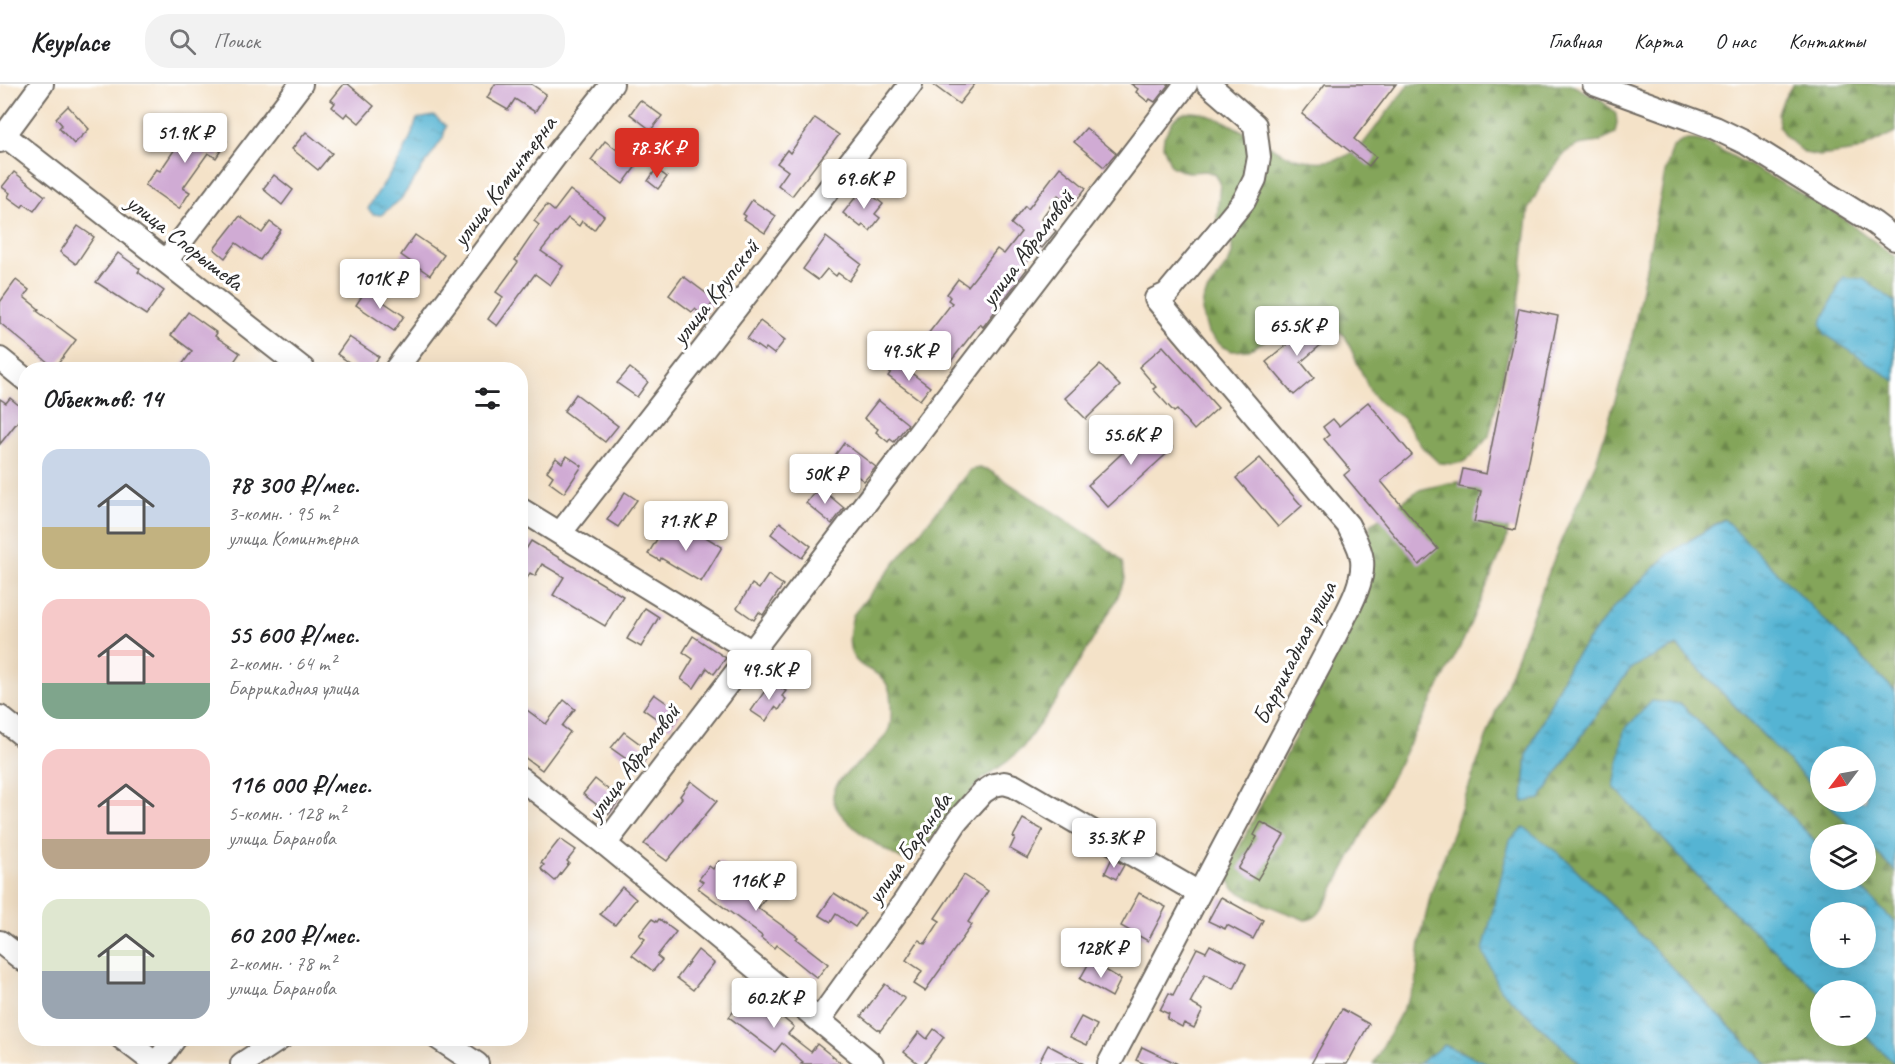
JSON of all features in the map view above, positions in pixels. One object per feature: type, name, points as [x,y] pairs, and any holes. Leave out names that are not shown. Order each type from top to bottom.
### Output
[{"type":"street","points":[[2,138],[42,84]]},
{"type":"street","points":[[166,261],[301,84]]},
{"type":"street","name":"улица Коминтерна","points":[[401,362],[612,84]]},
{"type":"street","name":"улица Крупской","points":[[561,532],[911,84]]},
{"type":"street","name":"улица Абрамовой","points":[[605,844],[1186,84]]},
{"type":"street","name":"Баррикадная улица","points":[[1109,1064],[1333,640],[1360,583],[1362,561],[1357,543],[1348,525],[1156,299],[1167,294],[1174,286],[1244,201],[1255,180],[1260,157],[1256,125],[1208,84]]},
{"type":"street","points":[[1594,84],[1715,128],[1746,143],[1874,223],[1895,239]]},
{"type":"street","name":"улица Спорышева","points":[[2,138],[166,261],[294,362]]},
{"type":"street","points":[[0,359],[18,374]]},
{"type":"street","points":[[528,513],[751,651]]},
{"type":"street","points":[[0,717],[18,732]]},
{"type":"street","name":"улица Баранова","points":[[819,1020],[904,902],[957,821],[983,792],[994,785],[1004,783],[1014,786],[1199,893]]},
{"type":"street","points":[[528,784],[605,844],[872,1064]]},
{"type":"street","points":[[0,942],[18,956]]},
{"type":"street","points":[[132,1046],[156,1064],[169,1046]]},
{"type":"street","points":[[242,1064],[268,1046]]},
{"type":"street","points":[[450,1046],[477,1064]]},
{"type":"green space","points":[[1409,84],[1570,84],[1600,99],[1616,114],[1615,133],[1599,142],[1578,145],[1567,151],[1546,177],[1529,208],[1516,321],[1489,436],[1471,457],[1454,464],[1439,463],[1422,447],[1404,419],[1380,403],[1371,393],[1345,336],[1315,315],[1304,317],[1249,350],[1232,351],[1223,347],[1208,333],[1202,311],[1203,301],[1232,254],[1232,245],[1217,221],[1220,182],[1215,174],[1206,171],[1188,172],[1171,166],[1163,146],[1164,137],[1174,119],[1182,114],[1193,112],[1224,121],[1286,155],[1314,161],[1342,158],[1360,148]]},
{"type":"green space","points":[[1793,84],[1895,84],[1895,132],[1857,151],[1819,156],[1805,153],[1785,136],[1779,126],[1778,114]]},
{"type":"green space","points":[[1684,140],[1708,143],[1833,211],[1895,257],[1895,691],[1723,519],[1670,553],[1614,607],[1569,665],[1527,754],[1523,801],[1540,799],[1631,667],[1677,646],[1810,784],[1810,812],[1837,812],[1848,824],[1810,824],[1810,836],[1681,704],[1614,787],[1713,892],[1810,984],[1810,1046],[1876,1046],[1895,1064],[1766,1064],[1567,860],[1524,828],[1500,989],[1581,1064],[1489,1064],[1444,1045],[1418,1064],[1373,1064],[1416,985],[1420,941],[1431,893],[1493,719],[1560,543],[1596,462],[1628,358],[1665,173],[1673,147]]},
{"type":"green space","points":[[987,469],[1095,539],[1122,562],[1125,578],[1116,601],[1058,698],[1023,747],[981,780],[916,856],[909,860],[901,859],[849,823],[840,813],[833,795],[844,775],[881,742],[891,721],[890,693],[886,682],[855,660],[851,651],[849,636],[853,615],[970,470]]},
{"type":"green space","points":[[1476,480],[1509,524],[1506,541],[1463,641],[1328,900],[1316,916],[1305,920],[1237,891],[1230,882],[1229,868],[1330,669],[1371,524],[1419,490]]},
{"type":"green space","points":[[1876,852],[1895,871],[1895,923],[1863,890],[1876,890]]},
{"type":"water","points":[[434,116],[446,126],[443,138],[401,199],[381,215],[373,214],[368,209],[403,153],[417,119]]},
{"type":"water","points":[[1843,277],[1863,279],[1895,302],[1895,381],[1825,334],[1821,324]]},
{"type":"water","points":[[1724,519],[1895,691],[1895,871],[1876,852],[1876,824],[1848,824],[1837,812],[1876,812],[1876,746],[1810,746],[1810,784],[1677,646],[1631,668],[1589,725],[1540,799],[1523,802],[1527,754],[1569,665],[1614,607],[1670,553]]},
{"type":"water","points":[[1652,701],[1681,704],[1810,836],[1810,890],[1863,890],[1874,902],[1810,902],[1810,968],[1876,968],[1876,904],[1895,923],[1895,1064],[1876,1046],[1876,980],[1810,980],[1810,984],[1713,892],[1614,787],[1624,730]]},
{"type":"water","points":[[1524,827],[1567,860],[1766,1064],[1581,1064],[1500,989],[1483,951],[1510,840]]},
{"type":"water","points":[[1444,1045],[1489,1064],[1418,1064]]},
{"type":"building","points":[[344,84],[348,84],[374,106],[359,123],[347,113],[344,117],[332,107],[335,103],[331,100]]},
{"type":"building","points":[[495,84],[531,84],[546,94],[535,112],[515,99],[508,110],[487,98]]},
{"type":"building","points":[[932,84],[975,84],[959,104]]},
{"type":"building","points":[[1131,84],[1169,84],[1155,102],[1150,99],[1148,102],[1136,92],[1138,89]]},
{"type":"building","points":[[1325,84],[1396,84],[1354,139],[1376,157],[1369,166],[1302,114]]},
{"type":"building","points":[[640,100],[662,116],[651,130],[630,114]]},
{"type":"building","points":[[68,106],[89,129],[74,144],[59,128],[62,125],[56,118]]},
{"type":"building","points":[[815,118],[839,135],[792,196],[778,185],[788,171],[777,163],[787,150],[790,153]]},
{"type":"building","points":[[194,121],[227,141],[216,158],[208,153],[183,188],[190,192],[179,209],[145,185],[156,169],[160,171]]},
{"type":"building","points":[[1086,128],[1116,153],[1104,167],[1074,142]]},
{"type":"building","points":[[306,132],[332,153],[318,170],[292,149]]},
{"type":"building","points":[[605,141],[637,165],[623,184],[591,160]]},
{"type":"building","points":[[1060,167],[1086,188],[1072,206],[1058,195],[1041,219],[1056,231],[1042,248],[1039,246],[1024,266],[1027,269],[983,327],[980,324],[948,365],[921,343],[952,303],[948,300],[950,297],[947,294],[958,279],[968,286],[997,249],[1004,254],[1021,232],[1011,224],[1025,206],[1028,209]]},
{"type":"building","points":[[656,169],[667,177],[658,189],[648,181]]},
{"type":"building","points":[[14,172],[45,196],[34,211],[24,204],[22,207],[8,197],[10,193],[2,187]]},
{"type":"building","points":[[274,175],[293,190],[282,205],[263,189]]},
{"type":"building","points":[[863,188],[883,204],[875,214],[880,218],[870,231],[843,213]]},
{"type":"building","points":[[570,190],[604,216],[594,230],[582,221],[579,226],[568,218],[541,251],[563,266],[550,285],[535,274],[497,326],[488,319],[503,297],[496,292],[518,262],[515,260],[539,225],[534,221],[547,205],[554,211]]},
{"type":"building","points":[[752,200],[776,216],[765,233],[744,219],[746,216],[743,214]]},
{"type":"building","points":[[240,216],[262,233],[270,222],[281,230],[260,260],[236,243],[225,258],[214,249]]},
{"type":"building","points":[[78,226],[94,237],[76,264],[60,252]]},
{"type":"building","points":[[415,235],[444,255],[430,275],[401,255]]},
{"type":"building","points":[[826,237],[861,264],[849,281],[838,273],[836,276],[827,269],[818,280],[803,269]]},
{"type":"building","points":[[118,253],[140,269],[138,272],[164,291],[146,315],[96,282]]},
{"type":"building","points":[[683,276],[715,300],[703,316],[695,309],[692,312],[669,295]]},
{"type":"building","points":[[16,280],[29,290],[24,297],[39,309],[37,311],[76,340],[60,362],[48,362],[0,323],[0,302]]},
{"type":"building","points":[[366,290],[404,316],[394,331],[356,305]]},
{"type":"building","points":[[1519,308],[1558,316],[1515,530],[1474,522],[1481,491],[1459,487],[1463,469],[1486,474]]},
{"type":"building","points":[[188,312],[217,333],[215,336],[240,353],[234,362],[184,362],[192,351],[171,335]]},
{"type":"building","points":[[760,321],[785,340],[774,354],[766,348],[764,351],[747,339]]},
{"type":"building","points":[[1315,321],[1329,338],[1301,362],[1314,378],[1294,395],[1266,362],[1287,345],[1281,337],[1292,328],[1298,336]]},
{"type":"building","points":[[349,337],[379,357],[375,362],[349,362],[337,354]]},
{"type":"building","points":[[1163,346],[1218,408],[1194,430],[1177,410],[1174,412],[1153,389],[1156,387],[1139,367]]},
{"type":"building","points":[[898,363],[930,387],[920,400],[888,376]]},
{"type":"building","points":[[1100,365],[1120,386],[1086,419],[1065,398]]},
{"type":"building","points":[[630,368],[648,382],[637,397],[617,383]]},
{"type":"building","points":[[576,394],[618,426],[605,442],[564,411]]},
{"type":"building","points":[[10,398],[18,404],[18,421],[0,444],[0,399],[6,403]]},
{"type":"building","points":[[878,400],[908,424],[894,442],[890,439],[888,442],[876,432],[878,429],[864,418]]},
{"type":"building","points":[[1368,402],[1412,455],[1381,481],[1438,549],[1419,565],[1344,475],[1350,470],[1324,439],[1329,435],[1323,427],[1333,419],[1339,426]]},
{"type":"building","points":[[1152,425],[1173,448],[1108,507],[1088,485]]},
{"type":"building","points":[[844,443],[876,467],[864,481],[833,458]]},
{"type":"building","points":[[567,456],[582,466],[564,493],[549,482],[553,476],[547,471],[556,458],[562,463]]},
{"type":"building","points":[[1260,458],[1302,506],[1278,527],[1236,478]]},
{"type":"building","points":[[819,487],[844,508],[832,524],[806,503]]},
{"type":"building","points":[[625,492],[637,500],[618,527],[607,520]]},
{"type":"building","points":[[780,522],[811,546],[802,558],[771,534]]},
{"type":"building","points":[[666,524],[691,539],[696,531],[722,547],[701,582],[661,558],[660,561],[648,554]]},
{"type":"building","points":[[531,541],[623,596],[605,626],[553,595],[564,577],[542,564],[535,576],[530,573],[528,576],[528,546]]},
{"type":"building","points":[[768,575],[783,585],[763,615],[759,612],[754,620],[737,608],[752,584],[759,589]]},
{"type":"building","points":[[645,608],[659,617],[641,647],[627,639]]},
{"type":"building","points":[[693,636],[726,658],[714,674],[707,668],[694,688],[681,679],[693,659],[683,652]]},
{"type":"building","points":[[771,682],[786,691],[782,696],[786,699],[779,710],[775,707],[766,721],[751,711]]},
{"type":"building","points":[[654,694],[681,713],[670,728],[643,709]]},
{"type":"building","points":[[564,700],[575,709],[562,726],[570,732],[542,770],[528,760],[528,711],[546,724]]},
{"type":"building","points":[[624,732],[651,752],[639,768],[611,748]]},
{"type":"building","points":[[595,779],[620,799],[609,814],[583,794]]},
{"type":"building","points":[[691,781],[717,801],[667,861],[644,844],[682,798],[680,796]]},
{"type":"building","points":[[1023,819],[1043,830],[1028,859],[1010,849],[1015,838],[1013,837]]},
{"type":"building","points":[[1261,822],[1284,835],[1257,880],[1238,869],[1257,837],[1254,835]]},
{"type":"building","points":[[560,839],[576,850],[555,881],[541,869],[544,865],[541,863]]},
{"type":"building","points":[[1112,858],[1124,865],[1116,879],[1105,873]]},
{"type":"building","points":[[719,861],[742,878],[748,869],[773,888],[758,908],[798,937],[796,939],[828,964],[817,978],[776,945],[774,948],[761,938],[762,936],[698,888],[703,882],[699,879],[709,866],[713,869]]},
{"type":"building","points":[[964,875],[988,891],[968,922],[972,925],[925,991],[914,984],[922,971],[906,960],[919,940],[925,944],[940,921],[935,918]]},
{"type":"building","points":[[622,887],[636,899],[615,925],[600,914]]},
{"type":"building","points":[[834,893],[865,913],[855,927],[836,914],[831,922],[819,915]]},
{"type":"building","points":[[1139,893],[1166,907],[1148,941],[1121,926]]},
{"type":"building","points":[[1221,897],[1263,920],[1253,939],[1227,925],[1225,929],[1208,921]]},
{"type":"building","points":[[652,919],[657,922],[659,919],[676,932],[657,956],[662,960],[653,971],[632,955],[645,939],[639,935]]},
{"type":"building","points":[[1210,945],[1246,964],[1234,989],[1205,974],[1190,1003],[1203,1010],[1194,1028],[1184,1023],[1182,1027],[1167,1019],[1169,1014],[1160,1010],[1169,993],[1173,995],[1197,948],[1206,952]]},
{"type":"building","points":[[698,950],[714,963],[693,990],[677,978]]},
{"type":"building","points":[[1090,961],[1121,979],[1112,997],[1080,979]]},
{"type":"building","points":[[885,984],[905,999],[880,1031],[861,1016]]},
{"type":"building","points":[[746,987],[794,1027],[788,1034],[811,1052],[817,1044],[842,1064],[801,1064],[803,1062],[782,1043],[775,1052],[729,1017],[738,1006],[734,1003]]},
{"type":"building","points":[[1342,1009],[1369,1024],[1347,1064],[1311,1064]]},
{"type":"building","points":[[1081,1017],[1097,1025],[1087,1045],[1070,1037]]},
{"type":"building","points":[[934,1029],[944,1037],[924,1064],[919,1064],[904,1052],[919,1032],[927,1039]]},
{"type":"building","points":[[1048,1045],[1084,1064],[1038,1064]]},
{"type":"building","points":[[1142,1047],[1178,1064],[1145,1064],[1136,1060]]}]
